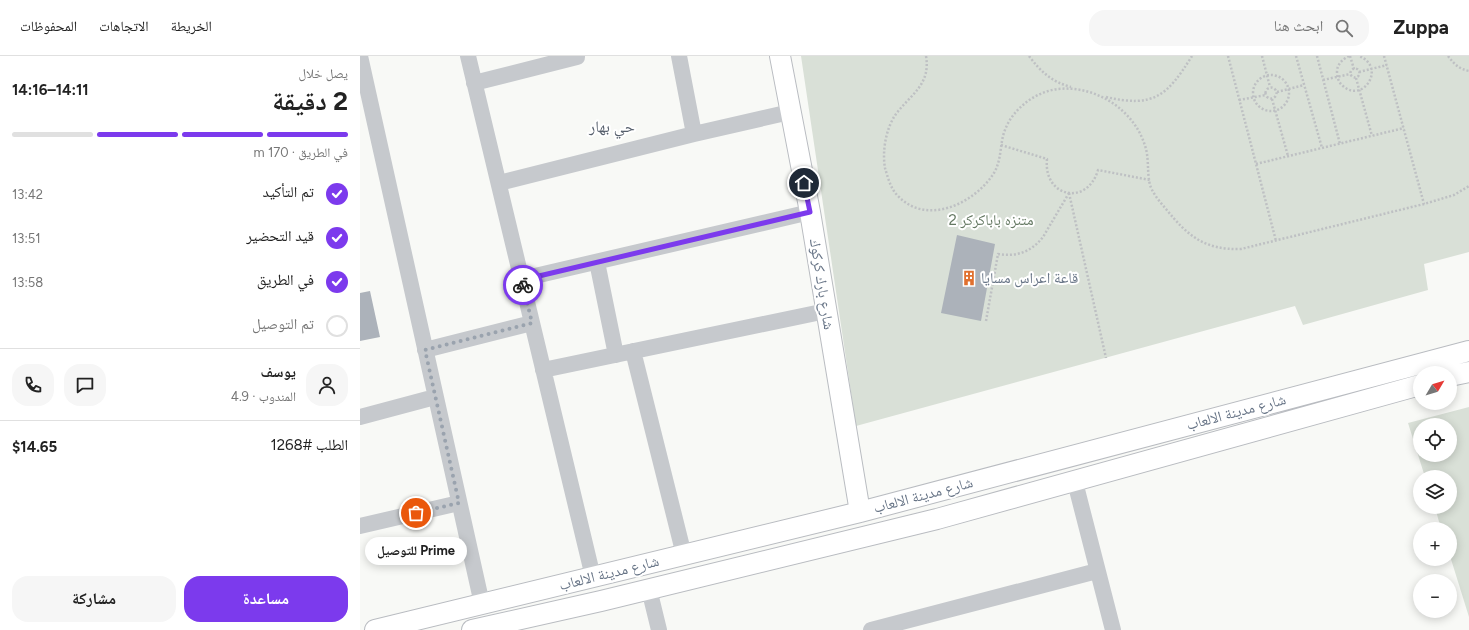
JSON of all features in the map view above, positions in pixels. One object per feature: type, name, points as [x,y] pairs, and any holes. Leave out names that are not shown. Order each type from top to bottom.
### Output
[{"type":"main road","name":"شارع بارك كركوك","points":[[780,56],[810,212],[860,512]]},
{"type":"main road","name":"شارع مدينة الالعاب","points":[[375,630],[860,512],[1469,351]]},
{"type":"main road","points":[[1457,375],[1469,372]]},
{"type":"main road","name":"شارع مدينة الالعاب","points":[[472,630],[649,589],[937,519],[1075,482],[1413,387]]},
{"type":"main road","points":[[1172,429],[1179,452]]},
{"type":"main road","points":[[763,536],[770,560]]},
{"type":"street","points":[[360,56],[366,113],[425,350],[482,604]]},
{"type":"street","points":[[468,56],[500,184],[593,577]]},
{"type":"street","points":[[474,83],[579,56]]},
{"type":"street","points":[[679,56],[694,134]]},
{"type":"street","points":[[500,184],[694,134],[790,112]]},
{"type":"street","points":[[522,280],[810,212]]},
{"type":"street","points":[[597,262],[616,355]]},
{"type":"street","points":[[543,370],[826,311]]},
{"type":"street","points":[[425,350],[532,323]]},
{"type":"street","points":[[633,351],[684,555]]},
{"type":"street","points":[[360,417],[435,397]]},
{"type":"street","points":[[1075,482],[1113,630]]},
{"type":"street","points":[[360,526],[459,503]]},
{"type":"street","points":[[871,630],[1097,572]]},
{"type":"street","points":[[649,589],[659,630]]},
{"type":"path","points":[[926,56],[924,80],[918,91],[896,114],[890,124],[884,150],[884,163],[892,187],[898,197],[916,208],[929,211],[952,207],[964,201],[975,193],[993,174],[998,165],[1004,134],[1010,121],[1028,101],[1047,91],[1069,88],[1080,90]]},
{"type":"path","points":[[1029,56],[1042,73],[1058,83],[1101,96],[1126,101],[1146,100],[1155,97],[1173,84],[1192,56]]},
{"type":"path","points":[[1228,56],[1276,241]]},
{"type":"path","points":[[1262,56],[1270,87],[1274,88],[1277,92]]},
{"type":"path","points":[[1296,56],[1322,148]]},
{"type":"path","points":[[1316,56],[1340,144]]},
{"type":"path","points":[[1359,56],[1367,61],[1372,69],[1372,78],[1367,86],[1360,90],[1350,90],[1342,86],[1337,77],[1338,66],[1341,62],[1350,56],[1354,69],[1359,72],[1372,69],[1387,65]]},
{"type":"path","points":[[1384,56],[1424,204]]},
{"type":"path","points":[[1448,56],[1455,65],[1469,71]]},
{"type":"path","points":[[1323,80],[1350,74],[1351,70],[1354,69]]},
{"type":"path","points":[[1356,78],[1359,75],[1359,72]]},
{"type":"path","points":[[1350,74],[1353,78],[1356,78],[1372,136]]},
{"type":"path","points":[[1272,75],[1283,79],[1288,89],[1289,94],[1285,104],[1275,110],[1265,109],[1260,106],[1254,97],[1254,92],[1258,82],[1267,76],[1272,75]]},
{"type":"path","points":[[1272,99],[1276,96],[1277,92],[1304,85]]},
{"type":"path","points":[[1266,95],[1266,90],[1270,87]]},
{"type":"path","points":[[1239,100],[1266,95],[1272,99],[1288,156]]},
{"type":"path","points":[[1101,96],[1112,101],[1121,109],[1142,138],[1154,194],[1182,227],[1198,240],[1218,248],[1229,250],[1241,249],[1276,241],[1424,204],[1454,195],[1469,186]]},
{"type":"path","points":[[1256,164],[1404,128]]},
{"type":"path","points":[[1002,145],[1047,159],[1050,180],[1055,186],[1069,192],[1077,193],[1091,185],[1098,170],[1150,180]]},
{"type":"path","points":[[986,321],[998,254],[1018,254],[1031,249],[1038,244],[1069,192]]},
{"type":"path","points":[[1069,192],[1106,358]]},
{"type":"green space","name":"متنزه باباكركر 2","points":[[801,56],[1469,56],[1469,252],[1424,264],[1428,290],[1303,325],[1295,306],[856,426]]},
{"type":"green space","points":[[1469,407],[1469,617],[1457,578],[1457,574],[1456,574],[1453,566],[1457,566],[1457,522],[1439,522],[1437,514],[1457,514],[1457,470],[1423,470],[1420,462],[1457,462],[1457,418],[1427,418]]},
{"type":"green space","points":[[1413,422],[1413,439],[1408,423]]},
{"type":"building","name":"قاعة اعراس مسايا","points":[[957,235],[995,244],[981,321],[941,313]]},
{"type":"building","points":[[370,291],[380,337],[360,341],[360,293]]},
{"type":"way so far","points":[[416,513],[459,503],[425,350],[532,323],[523,285]]},
{"type":"place","name":"قاعة اعراس مسايا","points":[[969,278]]},
{"type":"place","name":"Prime للتوصيل","points":[[416,513]]},
{"type":"district","name":"حي بهار","points":[[612,126]]},
{"type":"route","points":[[523,285],[522,280],[810,212],[804,183]]}]
